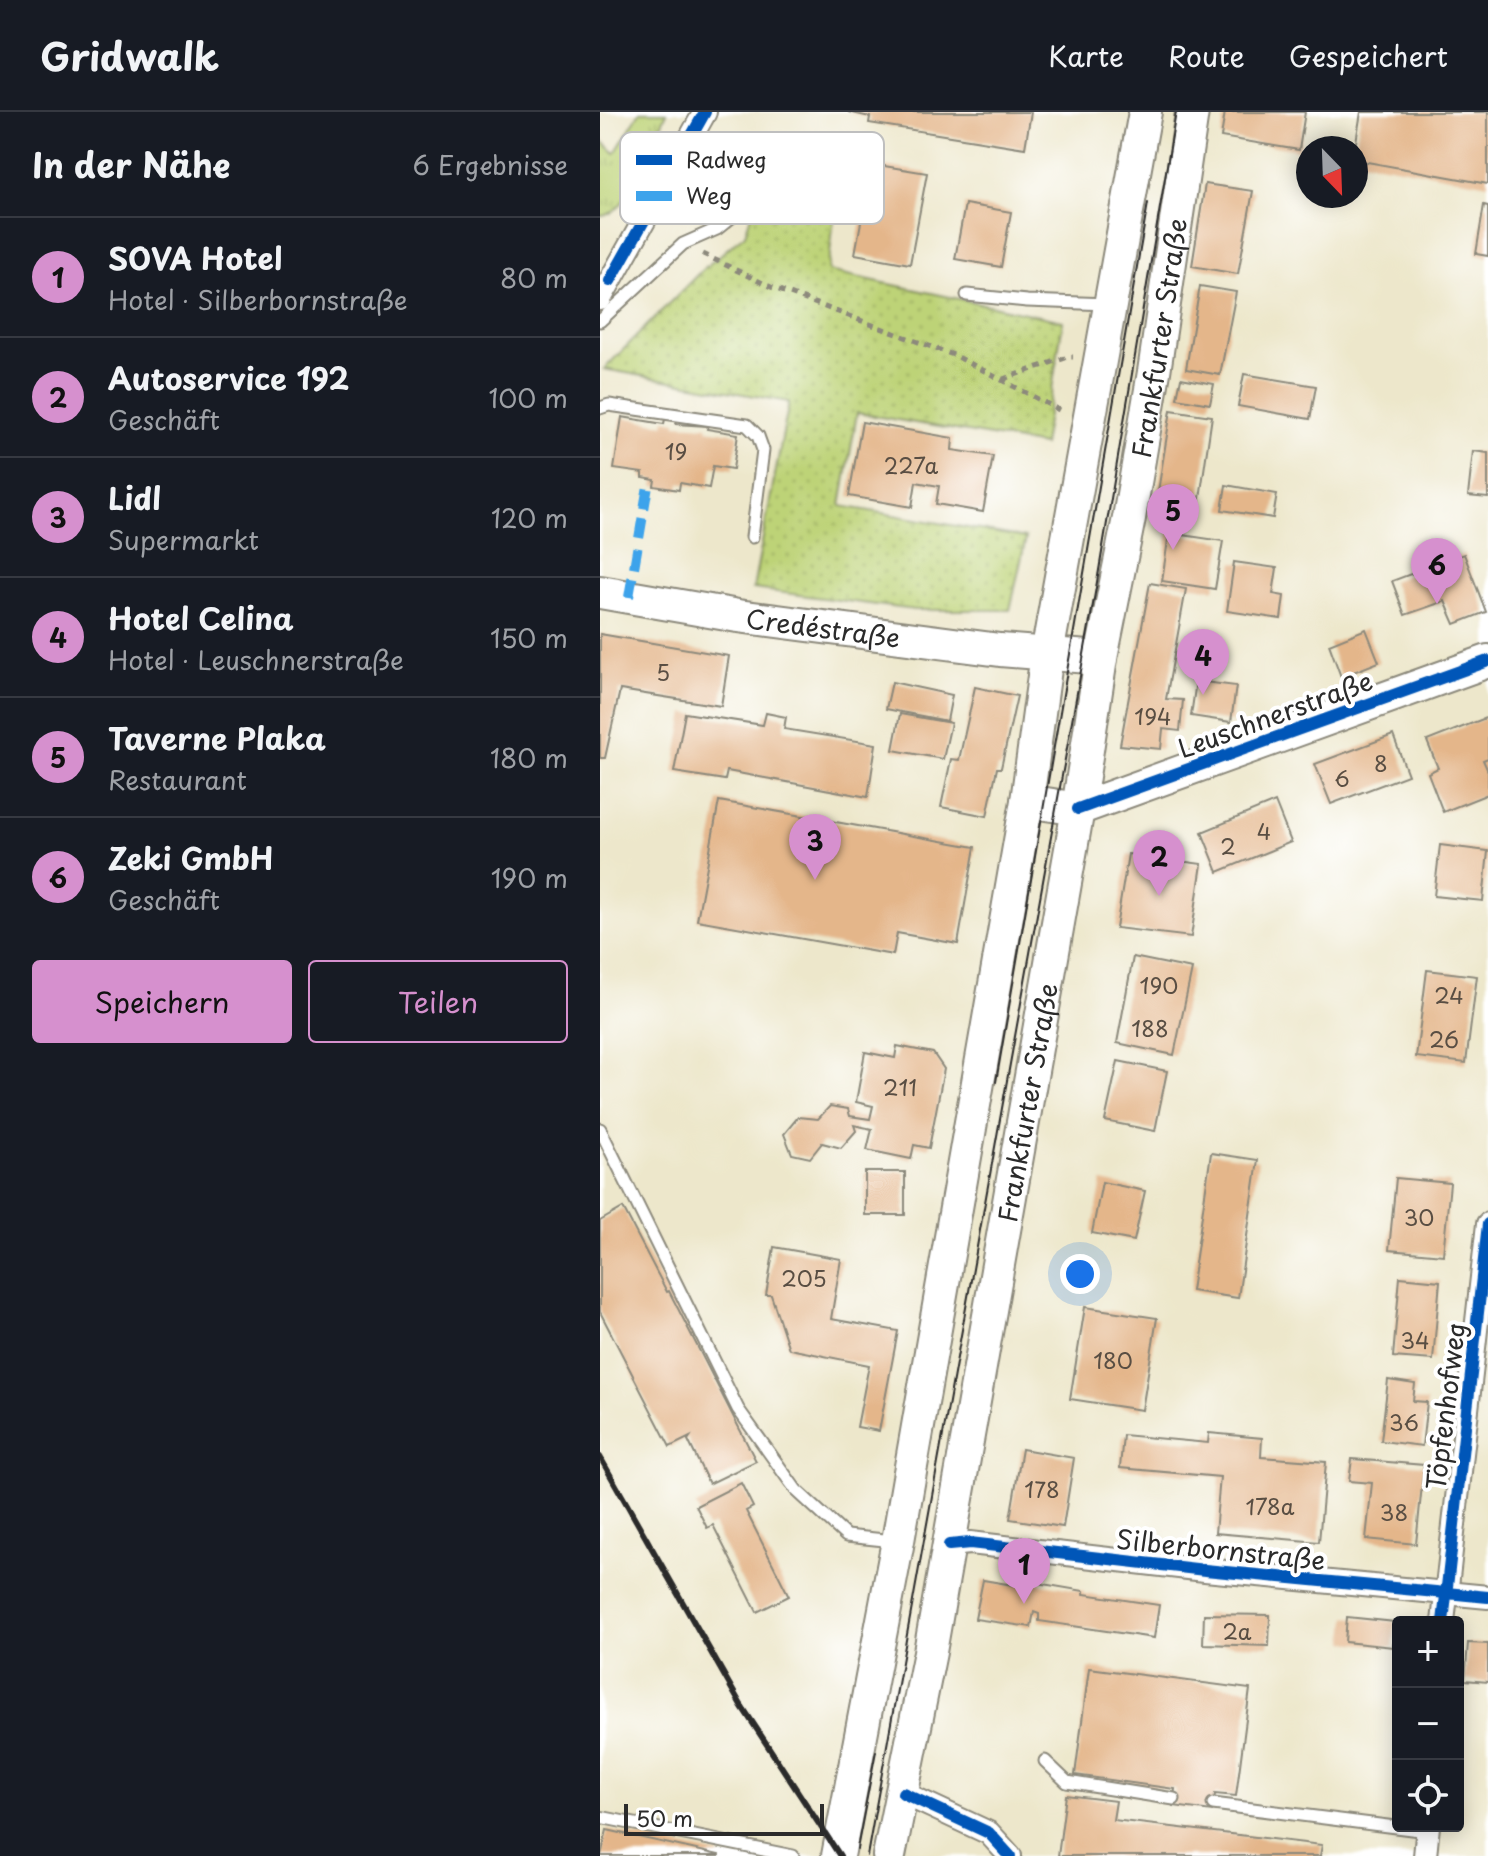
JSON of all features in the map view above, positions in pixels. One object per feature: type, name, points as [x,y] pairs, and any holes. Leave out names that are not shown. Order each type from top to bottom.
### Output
[{"type":"main road","name":"Frankfurter Straße","points":[[838,1856],[898,1541],[1027,801],[1047,654],[1145,112]]},
{"type":"main road","name":"Frankfurter Straße","points":[[889,1856],[949,1545],[1078,809],[1101,658],[1152,387],[1192,112]]},
{"type":"main road","name":"Credéstraße","points":[[600,592],[738,616],[1047,654]]},
{"type":"main road","points":[[1047,654],[1101,658]]},
{"type":"main road","name":"Leuschnerstraße","points":[[1027,801],[1078,809],[1488,661]]},
{"type":"main road","points":[[898,1541],[949,1545]]},
{"type":"main road","points":[[853,1780],[903,1793]]},
{"type":"street","points":[[694,132],[705,112]]},
{"type":"street","points":[[600,299],[606,270],[636,224]]},
{"type":"street","name":"Töpfenhofweg","points":[[1443,1616],[1488,1224]]},
{"type":"street","name":"Silberbornstraße","points":[[949,1545],[970,1543],[1205,1570],[1488,1597]]},
{"type":"street","points":[[903,1793],[989,1833],[1010,1856]]},
{"type":"street","points":[[1425,1856],[1427,1832]]},
{"type":"lane","points":[[600,321],[683,244],[723,224]]},
{"type":"lane","points":[[967,295],[1109,304]]},
{"type":"lane","points":[[600,408],[609,405],[747,425],[758,436],[763,450],[752,537]]},
{"type":"lane","points":[[600,1129],[738,1409],[796,1490],[846,1536],[898,1541]]},
{"type":"lane","points":[[1045,1761],[1067,1782],[1174,1799]]},
{"type":"lane","points":[[1213,1804],[1392,1824]]},
{"type":"lane","points":[[600,1817],[793,1856]]},
{"type":"path","points":[[683,244],[771,287],[956,356],[1059,410]]},
{"type":"path","points":[[1002,380],[1068,357]]},
{"type":"green space","points":[[640,112],[667,112],[659,132],[628,132]]},
{"type":"green space","points":[[600,139],[615,153],[620,145],[620,205],[611,213],[600,216]]},
{"type":"green space","points":[[748,224],[833,224],[828,271],[1063,321],[1043,445],[857,413],[841,506],[1026,538],[1010,610],[915,610],[753,589],[789,402],[604,369],[701,271],[745,234]]},
{"type":"building","points":[[848,112],[1031,112],[1025,148],[869,123],[870,117]]},
{"type":"building","points":[[1225,112],[1305,112],[1301,136],[1296,136],[1296,150],[1221,137]]},
{"type":"building","points":[[1361,112],[1488,112],[1488,184],[1368,162],[1368,136],[1357,136]]},
{"type":"building","points":[[884,166],[927,173],[910,264],[855,254],[861,224],[884,224]]},
{"type":"building","points":[[1205,184],[1253,191],[1238,274],[1192,266]]},
{"type":"building","points":[[965,204],[1011,212],[1001,267],[955,259]]},
{"type":"building","points":[[1484,205],[1488,206],[1488,256],[1476,254]]},
{"type":"building","points":[[1200,286],[1236,292],[1220,375],[1186,369]]},
{"type":"building","points":[[1244,374],[1316,386],[1310,419],[1238,406]]},
{"type":"building","points":[[1181,378],[1214,384],[1210,404],[1177,398]]},
{"type":"building","points":[[1171,410],[1212,416],[1198,512],[1156,504]]},
{"type":"building","points":[[622,417],[664,424],[665,419],[677,421],[676,424],[708,426],[707,429],[738,434],[733,469],[713,466],[709,488],[680,483],[679,490],[654,486],[655,480],[643,478],[643,473],[614,469]]},
{"type":"building","points":[[862,422],[953,438],[952,450],[993,456],[983,512],[936,504],[939,486],[916,482],[912,507],[849,496]]},
{"type":"building","points":[[1473,451],[1488,453],[1488,498],[1468,496]]},
{"type":"building","points":[[1226,485],[1277,494],[1273,518],[1222,510]]},
{"type":"building","points":[[1169,533],[1223,541],[1215,589],[1162,581]]},
{"type":"building","points":[[1464,554],[1486,612],[1455,624],[1445,601],[1405,615],[1392,581]]},
{"type":"building","points":[[1234,562],[1277,568],[1273,594],[1284,596],[1281,619],[1227,611]]},
{"type":"building","points":[[1150,583],[1186,589],[1166,699],[1183,700],[1180,731],[1163,729],[1161,749],[1120,745]]},
{"type":"building","points":[[1366,629],[1379,662],[1341,677],[1329,644]]},
{"type":"building","points":[[600,634],[729,656],[721,706],[620,690],[605,758],[600,758]]},
{"type":"building","points":[[1196,681],[1236,686],[1231,722],[1191,716]]},
{"type":"building","points":[[892,682],[952,695],[947,721],[886,709]]},
{"type":"building","points":[[975,687],[1017,696],[987,816],[941,807],[951,759],[959,760]]},
{"type":"building","points":[[685,713],[763,725],[766,713],[786,717],[784,729],[876,744],[868,797],[727,771],[725,780],[674,772]]},
{"type":"building","points":[[900,714],[951,723],[943,759],[893,750]]},
{"type":"building","points":[[1488,717],[1488,758],[1483,760],[1488,771],[1488,794],[1443,812],[1428,773],[1438,768],[1427,741]]},
{"type":"building","points":[[1393,735],[1408,775],[1331,804],[1315,764]]},
{"type":"building","points":[[719,801],[975,847],[958,944],[897,933],[893,955],[697,920]]},
{"type":"building","points":[[1275,802],[1291,842],[1218,872],[1202,832]]},
{"type":"building","points":[[1440,845],[1488,851],[1483,901],[1434,896]]},
{"type":"building","points":[[1128,854],[1202,864],[1191,937],[1116,928]]},
{"type":"building","points":[[1133,957],[1192,969],[1174,1055],[1117,1043]]},
{"type":"building","points":[[1427,970],[1477,976],[1466,1063],[1416,1057]]},
{"type":"building","points":[[897,1046],[933,1053],[944,1069],[929,1148],[914,1145],[911,1159],[867,1150],[872,1129],[854,1125],[856,1131],[841,1148],[822,1143],[810,1158],[792,1154],[784,1134],[798,1117],[818,1119],[830,1106],[848,1109],[850,1116],[870,1119],[873,1106],[856,1102],[865,1052],[895,1058]]},
{"type":"building","points":[[1118,1061],[1167,1071],[1155,1131],[1105,1121]]},
{"type":"building","points":[[1211,1153],[1258,1160],[1238,1298],[1191,1291]]},
{"type":"building","points":[[865,1172],[905,1172],[905,1215],[865,1215]]},
{"type":"building","points":[[1396,1178],[1450,1183],[1443,1255],[1389,1250]]},
{"type":"building","points":[[1102,1182],[1145,1191],[1134,1241],[1092,1233]]},
{"type":"building","points":[[623,1208],[756,1461],[709,1484],[688,1440],[690,1437],[670,1447],[600,1312],[600,1221]]},
{"type":"building","points":[[774,1247],[841,1259],[831,1319],[898,1331],[879,1431],[857,1427],[869,1365],[789,1349],[771,1295],[766,1295]]},
{"type":"building","points":[[1400,1277],[1440,1281],[1433,1360],[1393,1357]]},
{"type":"building","points":[[1085,1307],[1157,1318],[1142,1410],[1070,1399]]},
{"type":"building","points":[[1388,1380],[1415,1384],[1413,1401],[1427,1402],[1422,1446],[1381,1441]]},
{"type":"building","points":[[1209,1433],[1262,1438],[1261,1457],[1326,1462],[1319,1542],[1215,1533],[1220,1477],[1120,1468],[1123,1435],[1208,1443]]},
{"type":"building","points":[[1022,1449],[1074,1458],[1063,1527],[1010,1519]]},
{"type":"building","points":[[1352,1459],[1424,1465],[1416,1544],[1366,1539],[1372,1483],[1349,1481]]},
{"type":"building","points":[[741,1483],[753,1507],[746,1511],[789,1596],[757,1612],[713,1525],[707,1528],[696,1506]]},
{"type":"building","points":[[1014,1579],[1084,1591],[1084,1594],[1159,1605],[1154,1638],[1039,1621],[1039,1614],[1034,1612],[1031,1627],[975,1619],[983,1580],[1013,1585]]},
{"type":"building","points":[[1204,1614],[1270,1615],[1269,1646],[1203,1644]]},
{"type":"building","points":[[1347,1617],[1392,1622],[1392,1647],[1345,1642]]},
{"type":"building","points":[[1468,1643],[1488,1644],[1488,1682],[1465,1680]]},
{"type":"building","points":[[1089,1668],[1250,1689],[1236,1796],[1215,1794],[1212,1811],[1173,1806],[1175,1789],[1075,1775]]},
{"type":"building","points":[[1066,1795],[1116,1801],[1113,1820],[1322,1845],[1320,1856],[1058,1856]]},
{"type":"building","points":[[607,1830],[719,1855],[719,1856],[601,1856]]},
{"type":"tram line","points":[[867,1856],[1097,582],[1176,112]]},
{"type":"tram line","points":[[996,1082],[1148,203]]},
{"type":"tram line","points":[[857,1849],[876,1751]]},
{"type":"railway","points":[[600,1457],[741,1705],[840,1856]]},
{"type":"marked path","points":[[629,597],[649,480]]},
{"type":"cycle path","points":[[694,132],[705,112]]},
{"type":"cycle path","points":[[610,281],[642,224]]},
{"type":"cycle path","points":[[1078,809],[1488,661]]},
{"type":"cycle path","points":[[1444,1616],[1488,1224]]},
{"type":"cycle path","points":[[949,1545],[970,1543],[1205,1570],[1488,1597]]},
{"type":"cycle path","points":[[903,1793],[989,1833],[1010,1856]]},
{"type":"place","name":"Taverne Plaka","points":[[1173,550]]},
{"type":"place","name":"Zeki GmbH","points":[[1437,604]]},
{"type":"place","name":"Hotel Celina","points":[[1203,695]]},
{"type":"place","name":"Lidl","points":[[815,880]]},
{"type":"place","name":"Autoservice 192","points":[[1159,896]]},
{"type":"place","name":"SOVA Hotel","points":[[1024,1604]]}]
